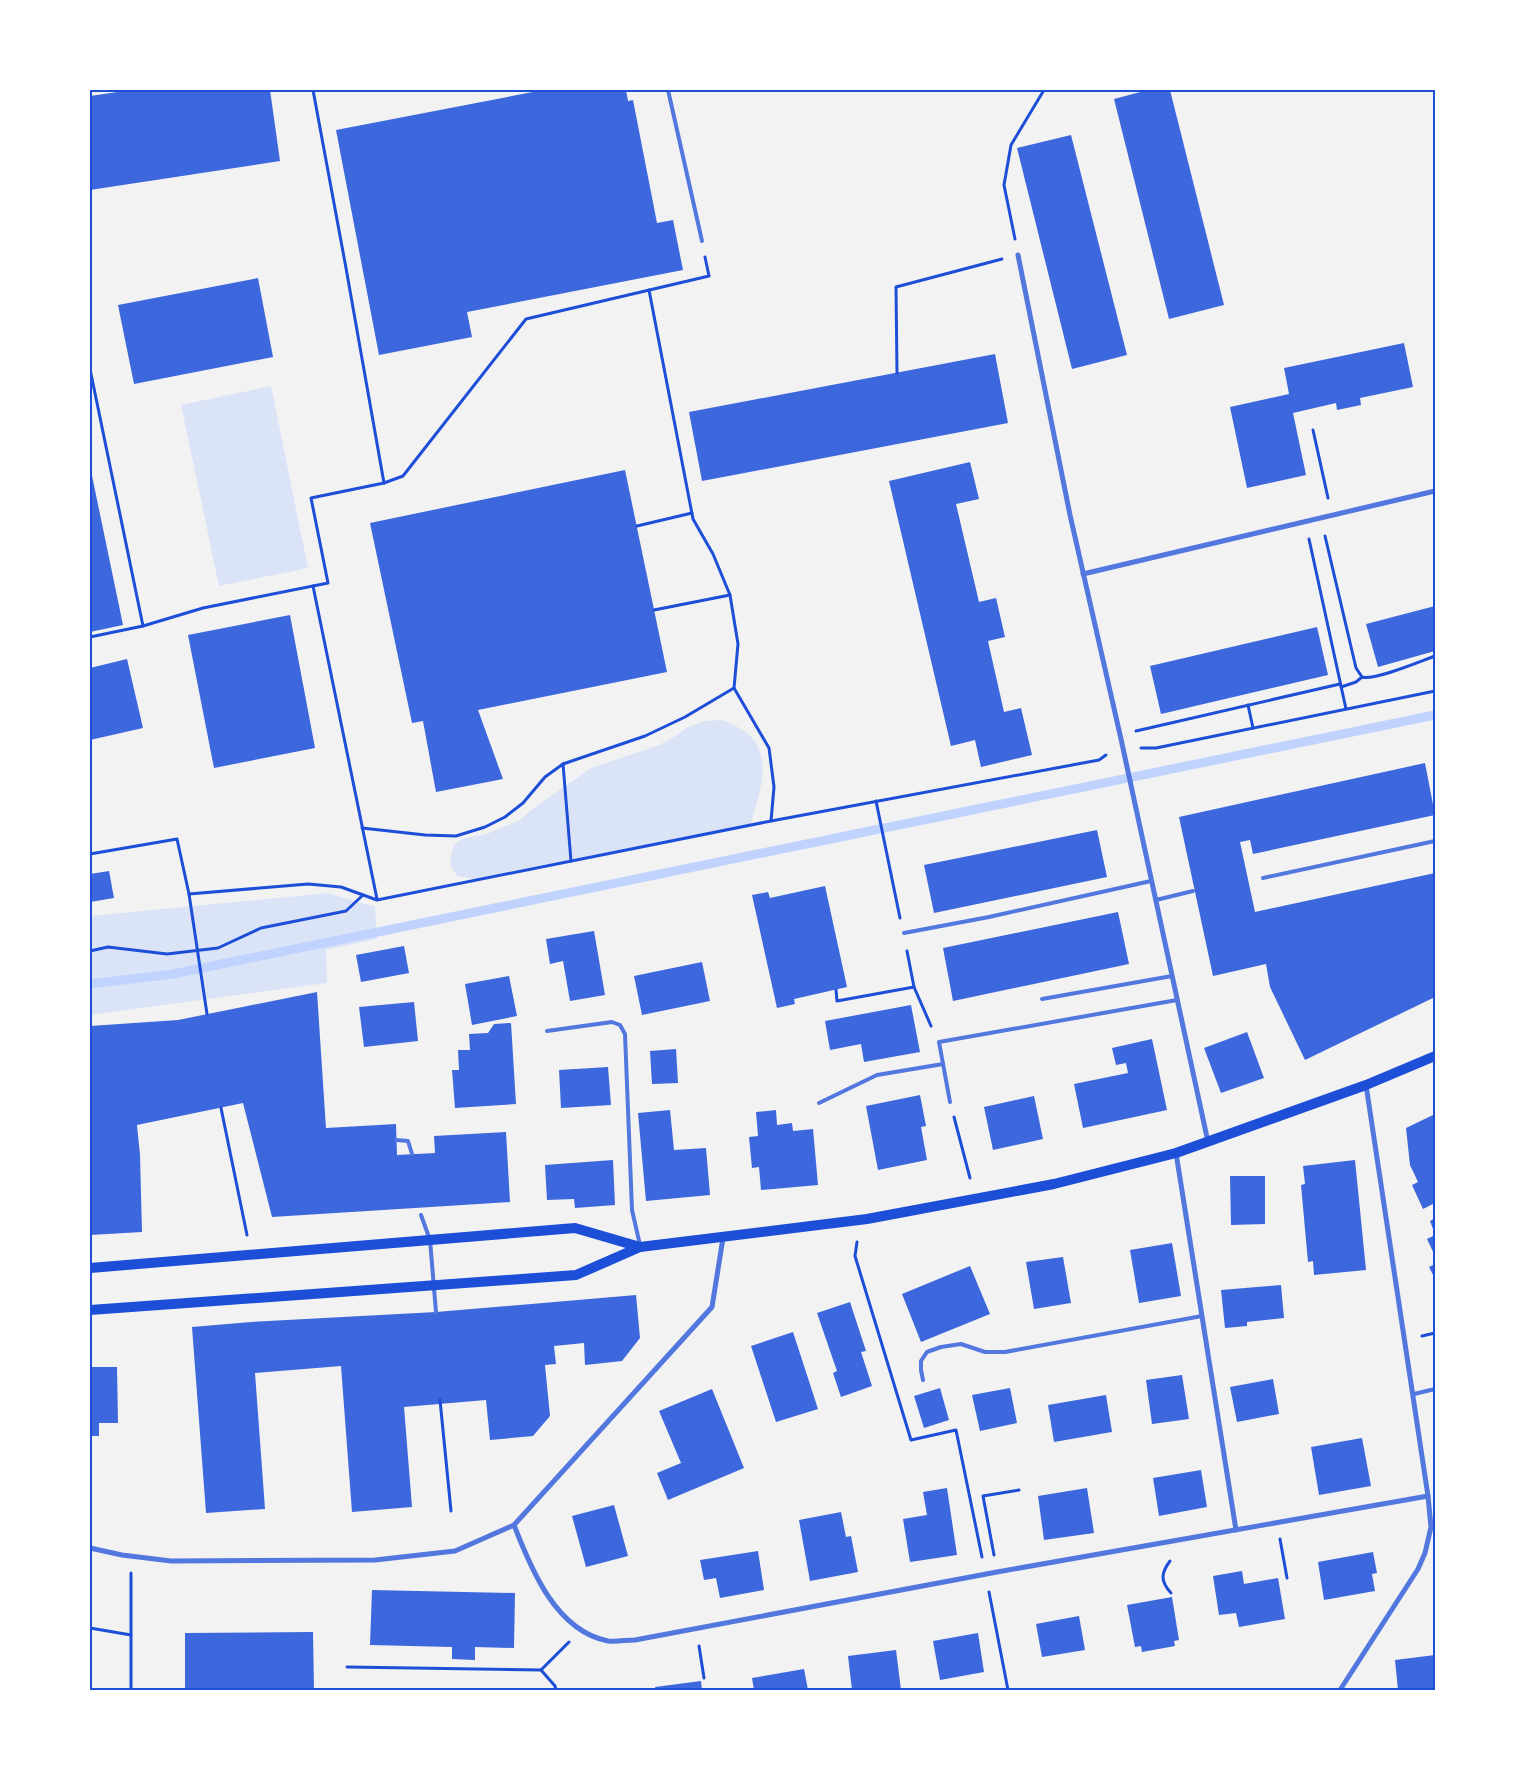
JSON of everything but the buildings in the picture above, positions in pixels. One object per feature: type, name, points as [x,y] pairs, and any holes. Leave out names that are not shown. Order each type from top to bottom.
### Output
[{"type":"main road","points":[[90,1310],[576,1276],[640,1248],[867,1219],[1054,1184],[1176,1153],[1366,1085],[1435,1056]]},
{"type":"main road","points":[[90,1268],[575,1228],[640,1248]]},
{"type":"street","points":[[1018,255],[1082,574],[1125,758],[1208,1142]]},
{"type":"street","points":[[1082,574],[1435,491]]},
{"type":"street","points":[[1340,1690],[1418,1569],[1425,1553],[1431,1527],[1414,1394],[1366,1085]]},
{"type":"street","points":[[1176,1153],[1236,1530]]},
{"type":"street","points":[[90,1548],[122,1555],[171,1561],[375,1560],[456,1551],[514,1525],[712,1307],[723,1238]]},
{"type":"street","points":[[514,1525],[525,1554],[554,1606],[580,1631],[608,1641],[635,1640],[997,1572],[1428,1496]]},
{"type":"lane","points":[[668,90],[702,241]]},
{"type":"lane","points":[[1263,878],[1435,841]]},
{"type":"lane","points":[[904,933],[989,917],[1151,880]]},
{"type":"lane","points":[[1156,900],[1193,891]]},
{"type":"lane","points":[[1042,999],[1172,976]]},
{"type":"lane","points":[[950,1102],[939,1042],[1178,1000]]},
{"type":"lane","points":[[547,1031],[612,1022],[620,1025],[625,1034],[632,1210],[640,1248]]},
{"type":"lane","points":[[819,1103],[877,1075],[943,1064]]},
{"type":"lane","points":[[396,1140],[408,1141],[412,1154]]},
{"type":"lane","points":[[420,1215],[430,1240],[436,1312]]},
{"type":"lane","points":[[923,1380],[920,1360],[927,1352],[941,1347],[961,1344],[985,1352],[1005,1352],[1202,1316]]},
{"type":"lane","points":[[1414,1394],[1435,1389]]},
{"type":"path","points":[[313,90],[384,483]]},
{"type":"path","points":[[897,373],[896,287],[1018,255],[1004,185],[1011,145],[1044,90]]},
{"type":"path","points":[[90,637],[143,626],[203,608],[328,583],[311,498],[384,483],[403,476],[526,320],[709,276],[702,241]]},
{"type":"path","points":[[649,290],[693,519],[713,554],[730,595],[738,644],[734,688],[769,748],[774,787],[771,821]]},
{"type":"path","points":[[90,369],[143,626]]},
{"type":"path","points":[[1314,430],[1329,501]]},
{"type":"path","points":[[637,526],[692,513]]},
{"type":"path","points":[[1325,536],[1356,668],[1362,678]]},
{"type":"path","points":[[1309,539],[1346,710]]},
{"type":"path","points":[[312,586],[377,900]]},
{"type":"path","points":[[654,610],[730,595]]},
{"type":"path","points":[[1134,732],[1356,682],[1362,678],[1378,676],[1435,656]]},
{"type":"path","points":[[362,828],[425,835],[456,836],[485,827],[505,817],[517,808],[545,777],[564,764],[645,736],[686,716],[734,688]]},
{"type":"path","points":[[1138,748],[1156,748],[1435,692]]},
{"type":"path","points":[[1248,705],[1253,728]]},
{"type":"path","points":[[189,894],[308,884],[341,887],[377,900],[771,821],[1099,760],[1107,754]]},
{"type":"path","points":[[564,764],[571,861]]},
{"type":"path","points":[[876,801],[887,853]]},
{"type":"path","points":[[90,854],[177,839],[189,894],[207,1014]]},
{"type":"path","points":[[90,951],[108,947],[166,954],[218,948],[262,928],[346,911],[363,895]]},
{"type":"path","points":[[836,990],[837,1001],[914,987],[939,1042]]},
{"type":"path","points":[[950,1102],[945,1108],[935,1111],[936,1118],[954,1116],[968,1173],[978,1199]]},
{"type":"path","points":[[221,1108],[251,1255]]},
{"type":"path","points":[[857,1242],[855,1256],[911,1440],[956,1430],[983,1565]]},
{"type":"path","points":[[1428,1334],[1435,1333]]},
{"type":"path","points":[[440,1400],[451,1511]]},
{"type":"path","points":[[997,1572],[983,1496],[1019,1490]]},
{"type":"path","points":[[1278,1522],[1287,1578]]},
{"type":"path","points":[[1171,1593],[1165,1586],[1161,1576],[1172,1558]]},
{"type":"path","points":[[131,1572],[131,1690]]},
{"type":"path","points":[[987,1584],[1008,1690]]},
{"type":"path","points":[[90,1628],[131,1635]]},
{"type":"path","points":[[696,1629],[704,1678]]},
{"type":"path","points":[[347,1668],[541,1670],[580,1631]]},
{"type":"path","points":[[541,1670],[555,1686],[556,1690]]},
{"type":"shaded area","points":[[271,386],[308,568],[219,586],[181,405]]},
{"type":"shaded area","points":[[722,720],[746,732],[752,738],[762,758],[762,780],[751,825],[479,880],[457,876],[450,865],[455,844],[463,838],[484,835],[520,820],[531,810],[591,768],[659,745],[686,728],[705,721]]},
{"type":"shaded area","points":[[328,893],[375,907],[377,939],[326,950],[327,983],[90,1015],[90,916]]},
{"type":"waterway","points":[[90,984],[173,974],[1435,715]]}]
